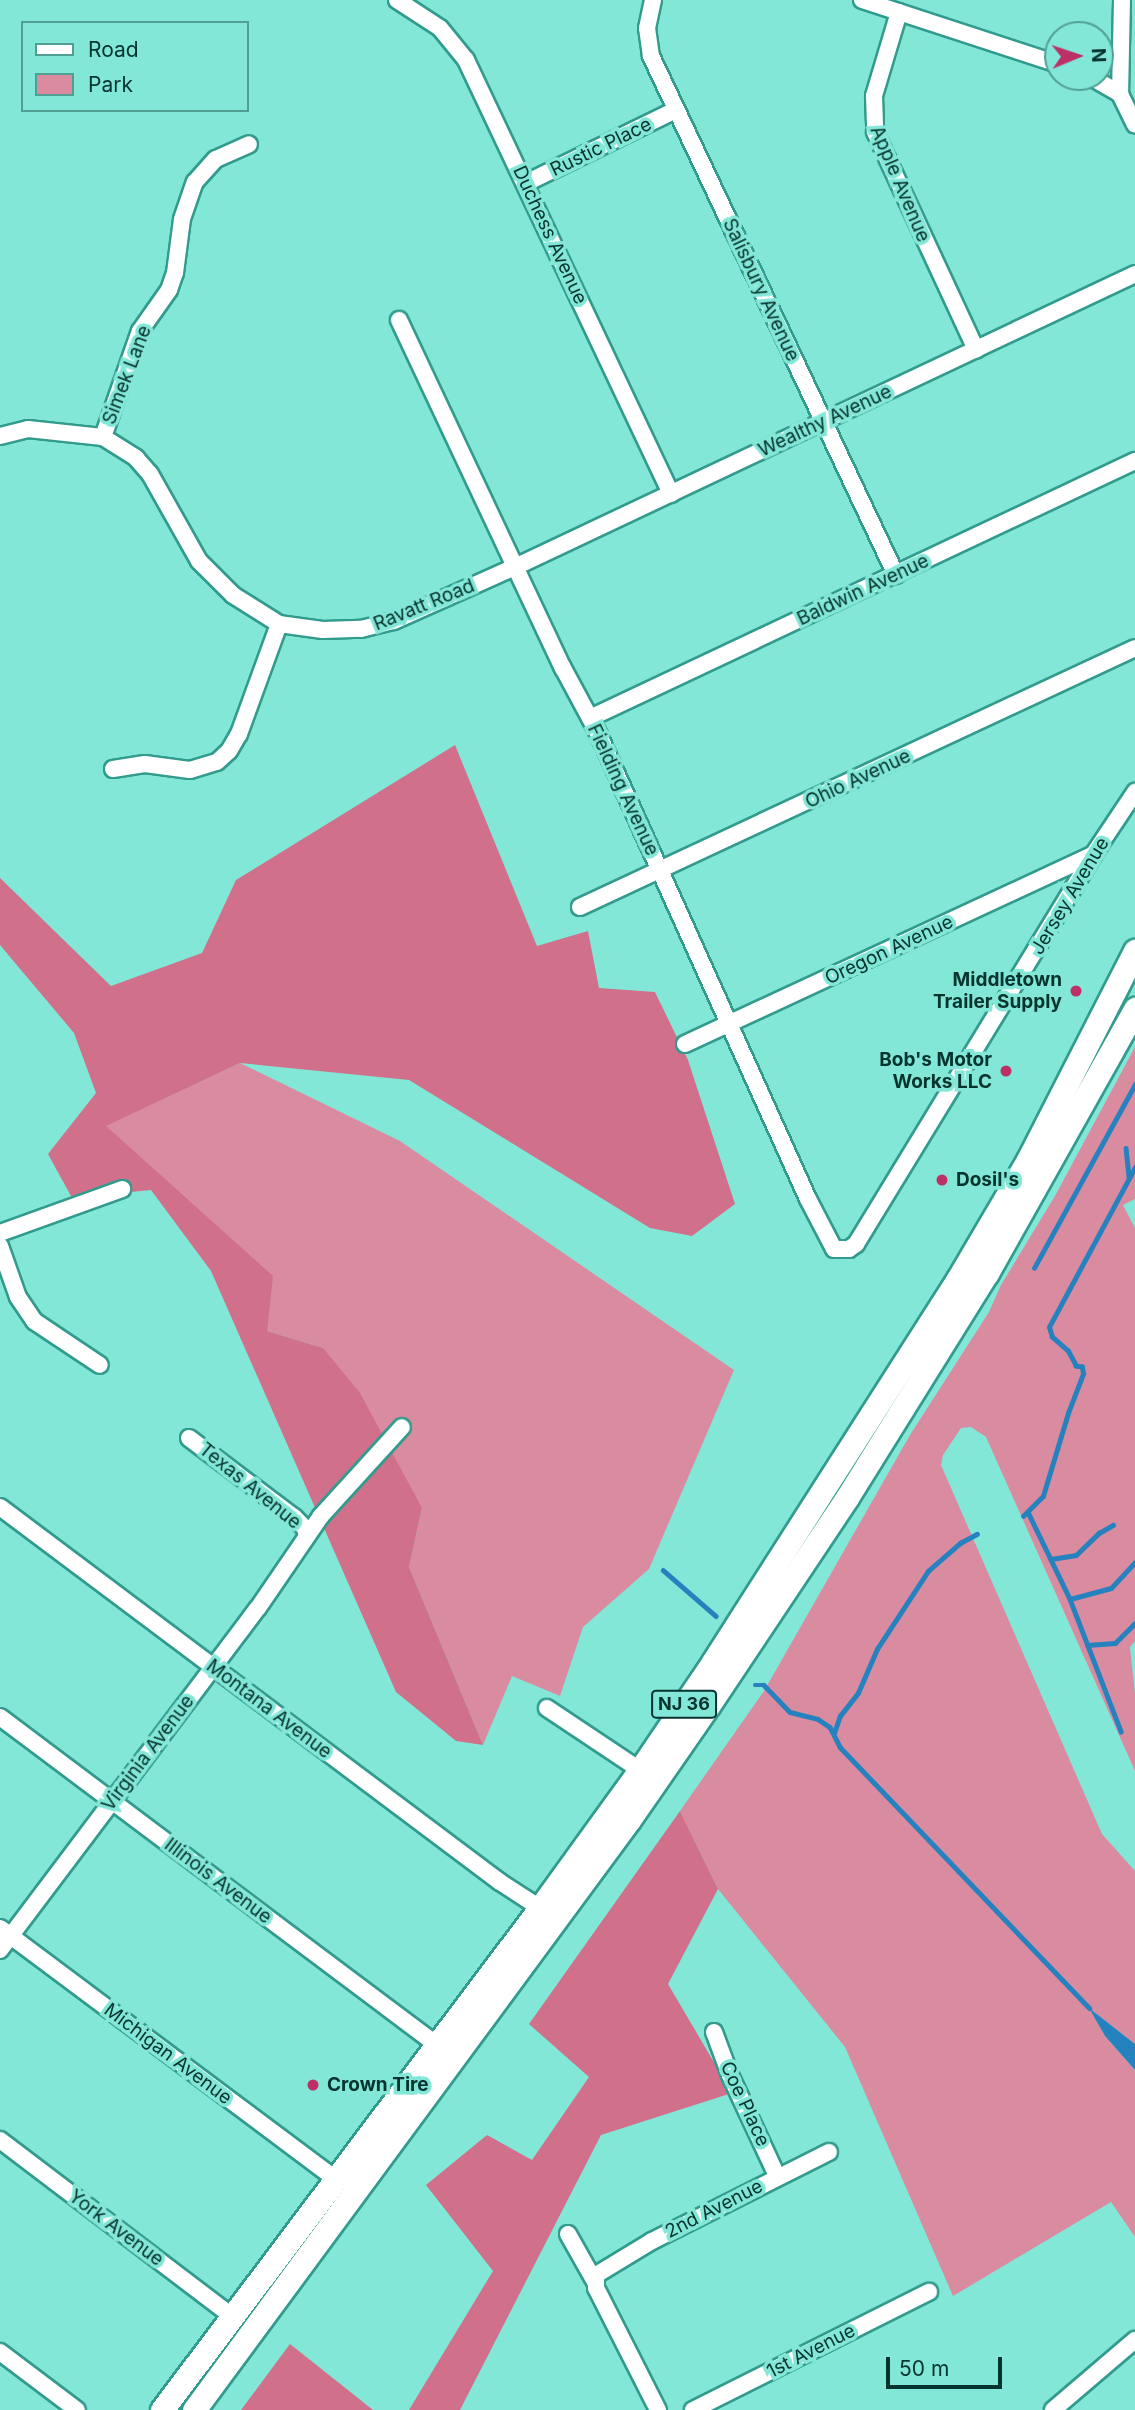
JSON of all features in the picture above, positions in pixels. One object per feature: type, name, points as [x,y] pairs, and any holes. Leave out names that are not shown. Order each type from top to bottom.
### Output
[{"type":"highway","name":"NJ 36","points":[[162,2410],[540,1908],[640,1770],[720,1652],[958,1279],[1028,1160],[1135,951]]},
{"type":"highway","name":"NJ 36","points":[[194,2410],[629,1820],[723,1684],[848,1496],[987,1272],[1135,1009]]},
{"type":"street","name":"Duchess Avenue","points":[[397,0],[440,28],[458,48],[526,183],[671,494]]},
{"type":"street","name":"Salisbury Avenue","points":[[653,0],[647,41],[676,110],[895,575]]},
{"type":"street","points":[[862,0],[1044,59]]},
{"type":"street","points":[[1120,94],[1128,68],[1122,0]]},
{"type":"street","name":"Apple Avenue","points":[[900,12],[874,96],[875,132],[976,350]]},
{"type":"street","points":[[1114,90],[1120,94],[1135,125]]},
{"type":"street","name":"Rustic Place","points":[[526,183],[676,110]]},
{"type":"street","name":"Simek Lane","points":[[103,437],[140,331],[169,290],[175,273],[182,219],[195,182],[216,159],[249,144]]},
{"type":"street","name":"Wealthy Avenue","points":[[515,567],[1135,274]]},
{"type":"street","name":"Fielding Avenue","points":[[399,320],[515,567],[590,718],[827,1240],[834,1249],[849,1249]]},
{"type":"street","name":"Ravatt Road","points":[[0,436],[28,429],[103,437],[136,458],[150,474],[185,541],[214,580],[279,624],[342,631],[382,625],[515,567]]},
{"type":"street","name":"Baldwin Avenue","points":[[590,718],[1135,461]]},
{"type":"street","points":[[113,769],[145,764],[190,771],[204,768],[223,757],[239,734],[279,624]]},
{"type":"street","name":"Ohio Avenue","points":[[580,907],[1135,648]]},
{"type":"street","name":"Jersey Avenue","points":[[849,1249],[864,1232],[1093,855],[1135,792]]},
{"type":"street","name":"Oregon Avenue","points":[[685,1044],[1093,855]]},
{"type":"street","points":[[0,1233],[122,1189]]},
{"type":"street","points":[[0,1247],[18,1297],[34,1321],[100,1365]]},
{"type":"street","name":"Virginia Avenue","points":[[0,1950],[5,1932],[112,1802],[321,1516],[401,1427]]},
{"type":"street","name":"Texas Avenue","points":[[189,1438],[294,1517],[305,1528],[307,1536]]},
{"type":"street","name":"Montana Avenue","points":[[0,1507],[500,1882],[540,1908]]},
{"type":"street","points":[[547,1708],[640,1770]]},
{"type":"street","name":"Illinois Avenue","points":[[0,1717],[437,2045]]},
{"type":"street","name":"Michigan Avenue","points":[[5,1932],[335,2179]]},
{"type":"street","name":"Coe Place","points":[[714,2032],[730,2076],[778,2176]]},
{"type":"street","name":"York Avenue","points":[[0,2140],[232,2316]]},
{"type":"street","name":"2nd Avenue","points":[[598,2276],[778,2176],[829,2151]]},
{"type":"street","points":[[568,2234],[598,2276],[658,2410]]},
{"type":"street","name":"1st Avenue","points":[[693,2410],[929,2292]]},
{"type":"street","points":[[1053,2410],[1130,2344]]},
{"type":"street","points":[[0,2352],[77,2410]]},
{"type":"green space","points":[[1135,1047],[1135,1199],[1123,1205],[1135,1228],[1135,1641],[1130,1647],[1135,1694],[1135,1771],[986,1437],[971,1427],[961,1428],[943,1455],[941,1465],[1102,1834],[1135,1871],[1135,2044],[1090,2009],[1105,2036],[1135,2070],[1135,2237],[1111,2202],[953,2296],[845,2047],[718,1889],[680,1811],[764,1691],[910,1435],[989,1312],[1001,1285],[1055,1196]]},
{"type":"green space","points":[[240,1063],[400,1141],[734,1370],[649,1569],[583,1627],[560,1696],[512,1676],[483,1745],[409,1567],[422,1508],[323,1348],[267,1331],[105,1126]]},
{"type":"shaded area","points":[[455,745],[537,946],[588,931],[599,988],[655,992],[688,1060],[735,1204],[692,1236],[650,1228],[409,1080],[240,1063],[106,1126],[273,1276],[267,1331],[323,1348],[360,1393],[422,1508],[409,1567],[483,1745],[456,1741],[396,1692],[211,1271],[151,1190],[72,1198],[48,1154],[96,1093],[74,1033],[0,945],[0,878],[111,986],[202,953],[236,880]]},
{"type":"shaded area","points":[[680,1811],[718,1889],[668,1984],[732,2093],[601,2135],[460,2410],[409,2410],[493,2271],[426,2185],[487,2135],[532,2160],[589,2077],[529,2024]]},
{"type":"shaded area","points":[[290,2344],[373,2410],[241,2410]]},
{"type":"water","points":[[1089,2008],[1135,2044],[1135,2070],[1105,2036]]},
{"type":"waterway","points":[[1034,1268],[1135,1084]]},
{"type":"waterway","points":[[1126,1148],[1129,1178]]},
{"type":"waterway","points":[[1023,1516],[1043,1496],[1068,1413],[1083,1374],[1082,1367],[1076,1366],[1068,1351],[1052,1337],[1049,1327],[1135,1167]]},
{"type":"waterway","points":[[1028,1512],[1070,1599],[1121,1731]]},
{"type":"waterway","points":[[1051,1559],[1076,1555],[1099,1533],[1113,1525]]},
{"type":"waterway","points":[[834,1733],[840,1716],[858,1693],[877,1649],[928,1571],[960,1543],[977,1534]]},
{"type":"waterway","points":[[1070,1599],[1111,1588],[1135,1562]]},
{"type":"waterway","points":[[663,1570],[716,1616]]},
{"type":"waterway","points":[[1087,1645],[1115,1643],[1135,1623]]},
{"type":"waterway","points":[[755,1685],[764,1685],[790,1712],[818,1719],[830,1727],[840,1747],[1089,2008]]},
{"type":"place","name":"Middletown Trailer Supply","points":[[1076,991]]},
{"type":"place","name":"Bob's Motor Works LLC","points":[[1006,1071]]},
{"type":"place","name":"Dosil's","points":[[942,1180]]},
{"type":"place","name":"Crown Tire","points":[[313,2085]]}]
